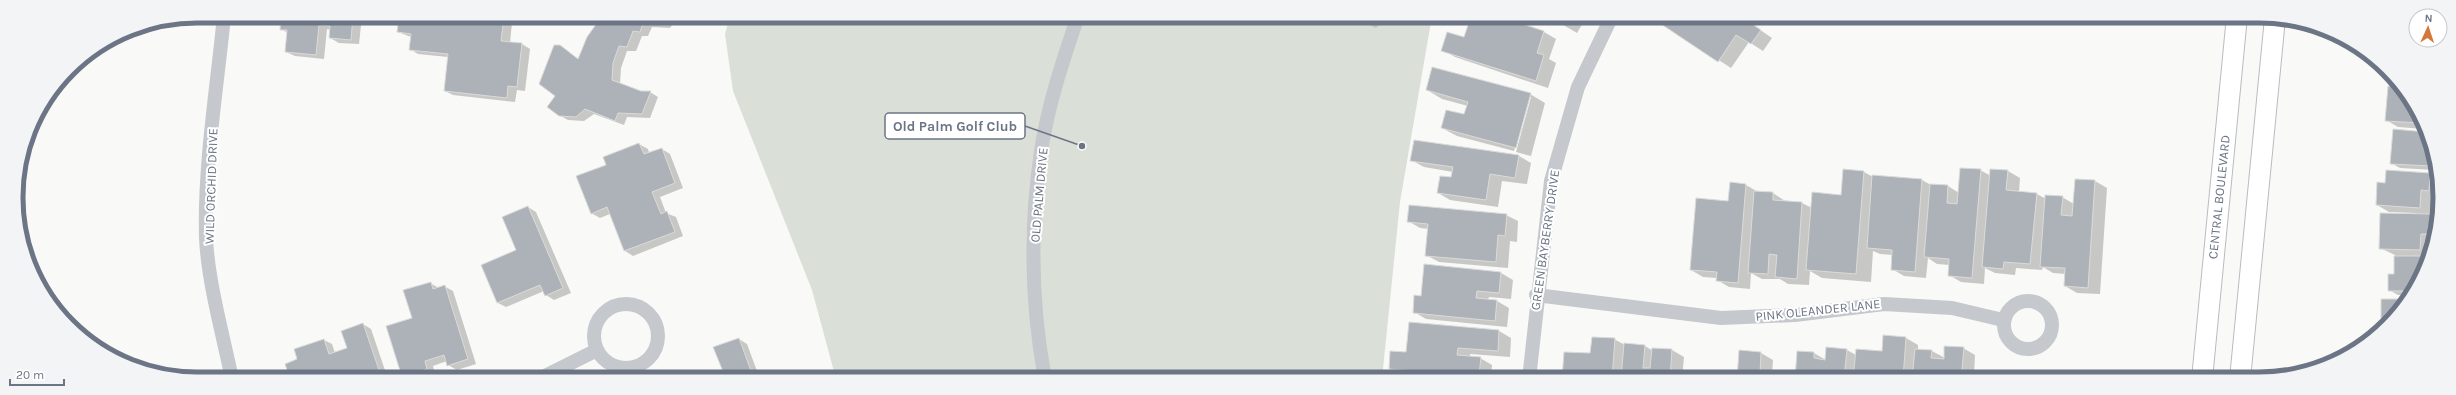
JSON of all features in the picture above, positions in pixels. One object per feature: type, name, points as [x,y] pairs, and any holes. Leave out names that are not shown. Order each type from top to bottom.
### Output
[{"type":"street","name":"WILD ORCHID DRIVE","points":[[223,23],[209,167],[206,238],[217,310],[230,372]]},
{"type":"street","name":"OLD PALM DRIVE","points":[[1044,372],[1034,298],[1034,222],[1041,150],[1058,74],[1076,23]]},
{"type":"street","name":"GREEN BAYBERRY DRIVE","points":[[1530,372],[1536,295],[1551,181],[1578,87],[1609,23]]},
{"type":"street","name":"CENTRAL BOULEVARD","points":[[2203,372],[2236,23]]},
{"type":"street","points":[[2241,372],[2274,23]]},
{"type":"street","name":"PINK OLEANDER LANE","points":[[1536,295],[1721,318],[1795,316],[1884,304],[1952,308],[2003,320]]},
{"type":"street","points":[[625,304],[637,306],[648,312],[656,322],[659,334],[657,347],[650,358],[640,365],[628,368],[616,366],[605,360],[597,350],[594,338],[596,325],[603,314],[612,307],[625,304]]},
{"type":"street","points":[[553,372],[597,350]]},
{"type":"shaded area","points":[[728,23],[1431,23],[1400,202],[1383,372],[834,372],[812,290],[733,91],[725,34]]},
{"type":"shaded area","points":[[1366,23],[1382,23],[1376,28]]},
{"type":"building","points":[[280,23],[352,23],[351,40],[329,38],[330,26],[319,25],[316,55],[285,52],[287,30],[280,30]]},
{"type":"building","points":[[398,23],[503,23],[501,41],[522,43],[517,87],[508,86],[507,98],[444,91],[448,54],[409,50],[411,34],[397,32]]},
{"type":"building","points":[[597,23],[643,23],[640,32],[633,31],[627,47],[619,46],[613,63],[612,80],[641,91],[651,91],[642,114],[618,113],[615,121],[585,109],[576,117],[559,116],[547,107],[555,96],[539,84],[554,45],[560,45],[578,59],[587,37]]},
{"type":"building","points":[[1469,23],[1519,23],[1544,31],[1537,53],[1544,55],[1536,81],[1441,51],[1447,32],[1464,37]]},
{"type":"building","points":[[1660,23],[1750,23],[1761,30],[1751,44],[1736,35],[1718,62]]},
{"type":"building","points":[[1432,67],[1531,93],[1516,148],[1441,128],[1446,110],[1464,114],[1468,102],[1426,90]]},
{"type":"building","points":[[2388,86],[2393,86],[2410,110],[2416,123],[2385,121]]},
{"type":"building","points":[[2393,129],[2420,131],[2430,166],[2390,164]]},
{"type":"building","points":[[1414,140],[1519,155],[1515,178],[1490,174],[1486,200],[1437,193],[1440,176],[1451,177],[1453,167],[1410,161]]},
{"type":"building","points":[[639,143],[644,154],[662,148],[675,183],[652,192],[661,214],[667,211],[675,232],[624,251],[607,207],[591,214],[576,176],[606,165],[603,157]]},
{"type":"building","points":[[1960,168],[1981,169],[1972,278],[1948,276],[1949,259],[1924,257],[1930,184],[1948,185],[1947,203],[1957,204]]},
{"type":"building","points":[[1843,169],[1864,171],[1856,274],[1806,270],[1812,192],[1841,195]]},
{"type":"building","points":[[1990,169],[2008,170],[2006,190],[2037,193],[2030,264],[2004,262],[2003,269],[1982,267]]},
{"type":"building","points":[[2386,170],[2430,173],[2429,191],[2421,190],[2420,208],[2376,205],[2377,182],[2385,183]]},
{"type":"building","points":[[1872,175],[1922,179],[1915,272],[1891,270],[1892,250],[1867,248]]},
{"type":"building","points":[[2075,179],[2095,180],[2088,288],[2064,286],[2065,268],[2040,267],[2045,195],[2063,196],[2061,215],[2072,216]]},
{"type":"building","points":[[1730,182],[1746,184],[1738,283],[1716,281],[1717,272],[1690,270],[1696,198],[1728,201]]},
{"type":"building","points":[[1754,191],[1773,192],[1773,200],[1802,202],[1797,279],[1775,277],[1777,255],[1769,254],[1768,274],[1748,273]]},
{"type":"building","points":[[1409,205],[1507,214],[1505,236],[1498,235],[1496,262],[1425,256],[1428,224],[1407,222]]},
{"type":"building","points":[[528,206],[563,288],[545,296],[540,285],[497,303],[481,265],[516,250],[502,217]]},
{"type":"building","points":[[2380,213],[2431,214],[2429,234],[2421,234],[2420,250],[2379,249]]},
{"type":"building","points":[[2394,256],[2423,256],[2406,291],[2388,291],[2388,274],[2394,274]]},
{"type":"building","points":[[1424,264],[1501,272],[1499,293],[1477,291],[1476,298],[1497,300],[1495,321],[1413,313],[1414,295],[1421,296]]},
{"type":"building","points":[[431,282],[433,289],[445,285],[468,359],[447,366],[444,355],[425,361],[427,369],[418,372],[400,372],[386,326],[412,318],[403,290]]},
{"type":"building","points":[[2381,299],[2400,299],[2390,313],[2381,322]]},
{"type":"building","points":[[1409,322],[1499,330],[1498,351],[1458,348],[1457,355],[1481,357],[1479,372],[1428,372],[1389,369],[1390,351],[1406,352]]},
{"type":"building","points":[[363,323],[380,372],[288,372],[285,364],[297,359],[294,349],[324,339],[329,354],[347,348],[341,331]]},
{"type":"building","points":[[1883,335],[1906,337],[1904,372],[1854,372],[1856,349],[1882,351]]},
{"type":"building","points":[[1592,337],[1615,338],[1613,372],[1563,372],[1564,352],[1590,353]]},
{"type":"building","points":[[739,338],[751,372],[723,372],[713,347]]},
{"type":"building","points":[[1624,343],[1645,345],[1643,368],[1650,368],[1652,348],[1672,349],[1670,372],[1622,372]]},
{"type":"building","points":[[1944,346],[1964,347],[1962,372],[1913,372],[1915,349],[1932,350],[1931,358],[1944,359]]},
{"type":"building","points":[[1826,347],[1847,349],[1845,372],[1796,372],[1797,351],[1814,352],[1814,358],[1825,360]]},
{"type":"building","points":[[1739,350],[1761,352],[1760,372],[1737,372]]},
{"type":"place","name":"Old Palm Golf Club","points":[[1082,146]]}]
